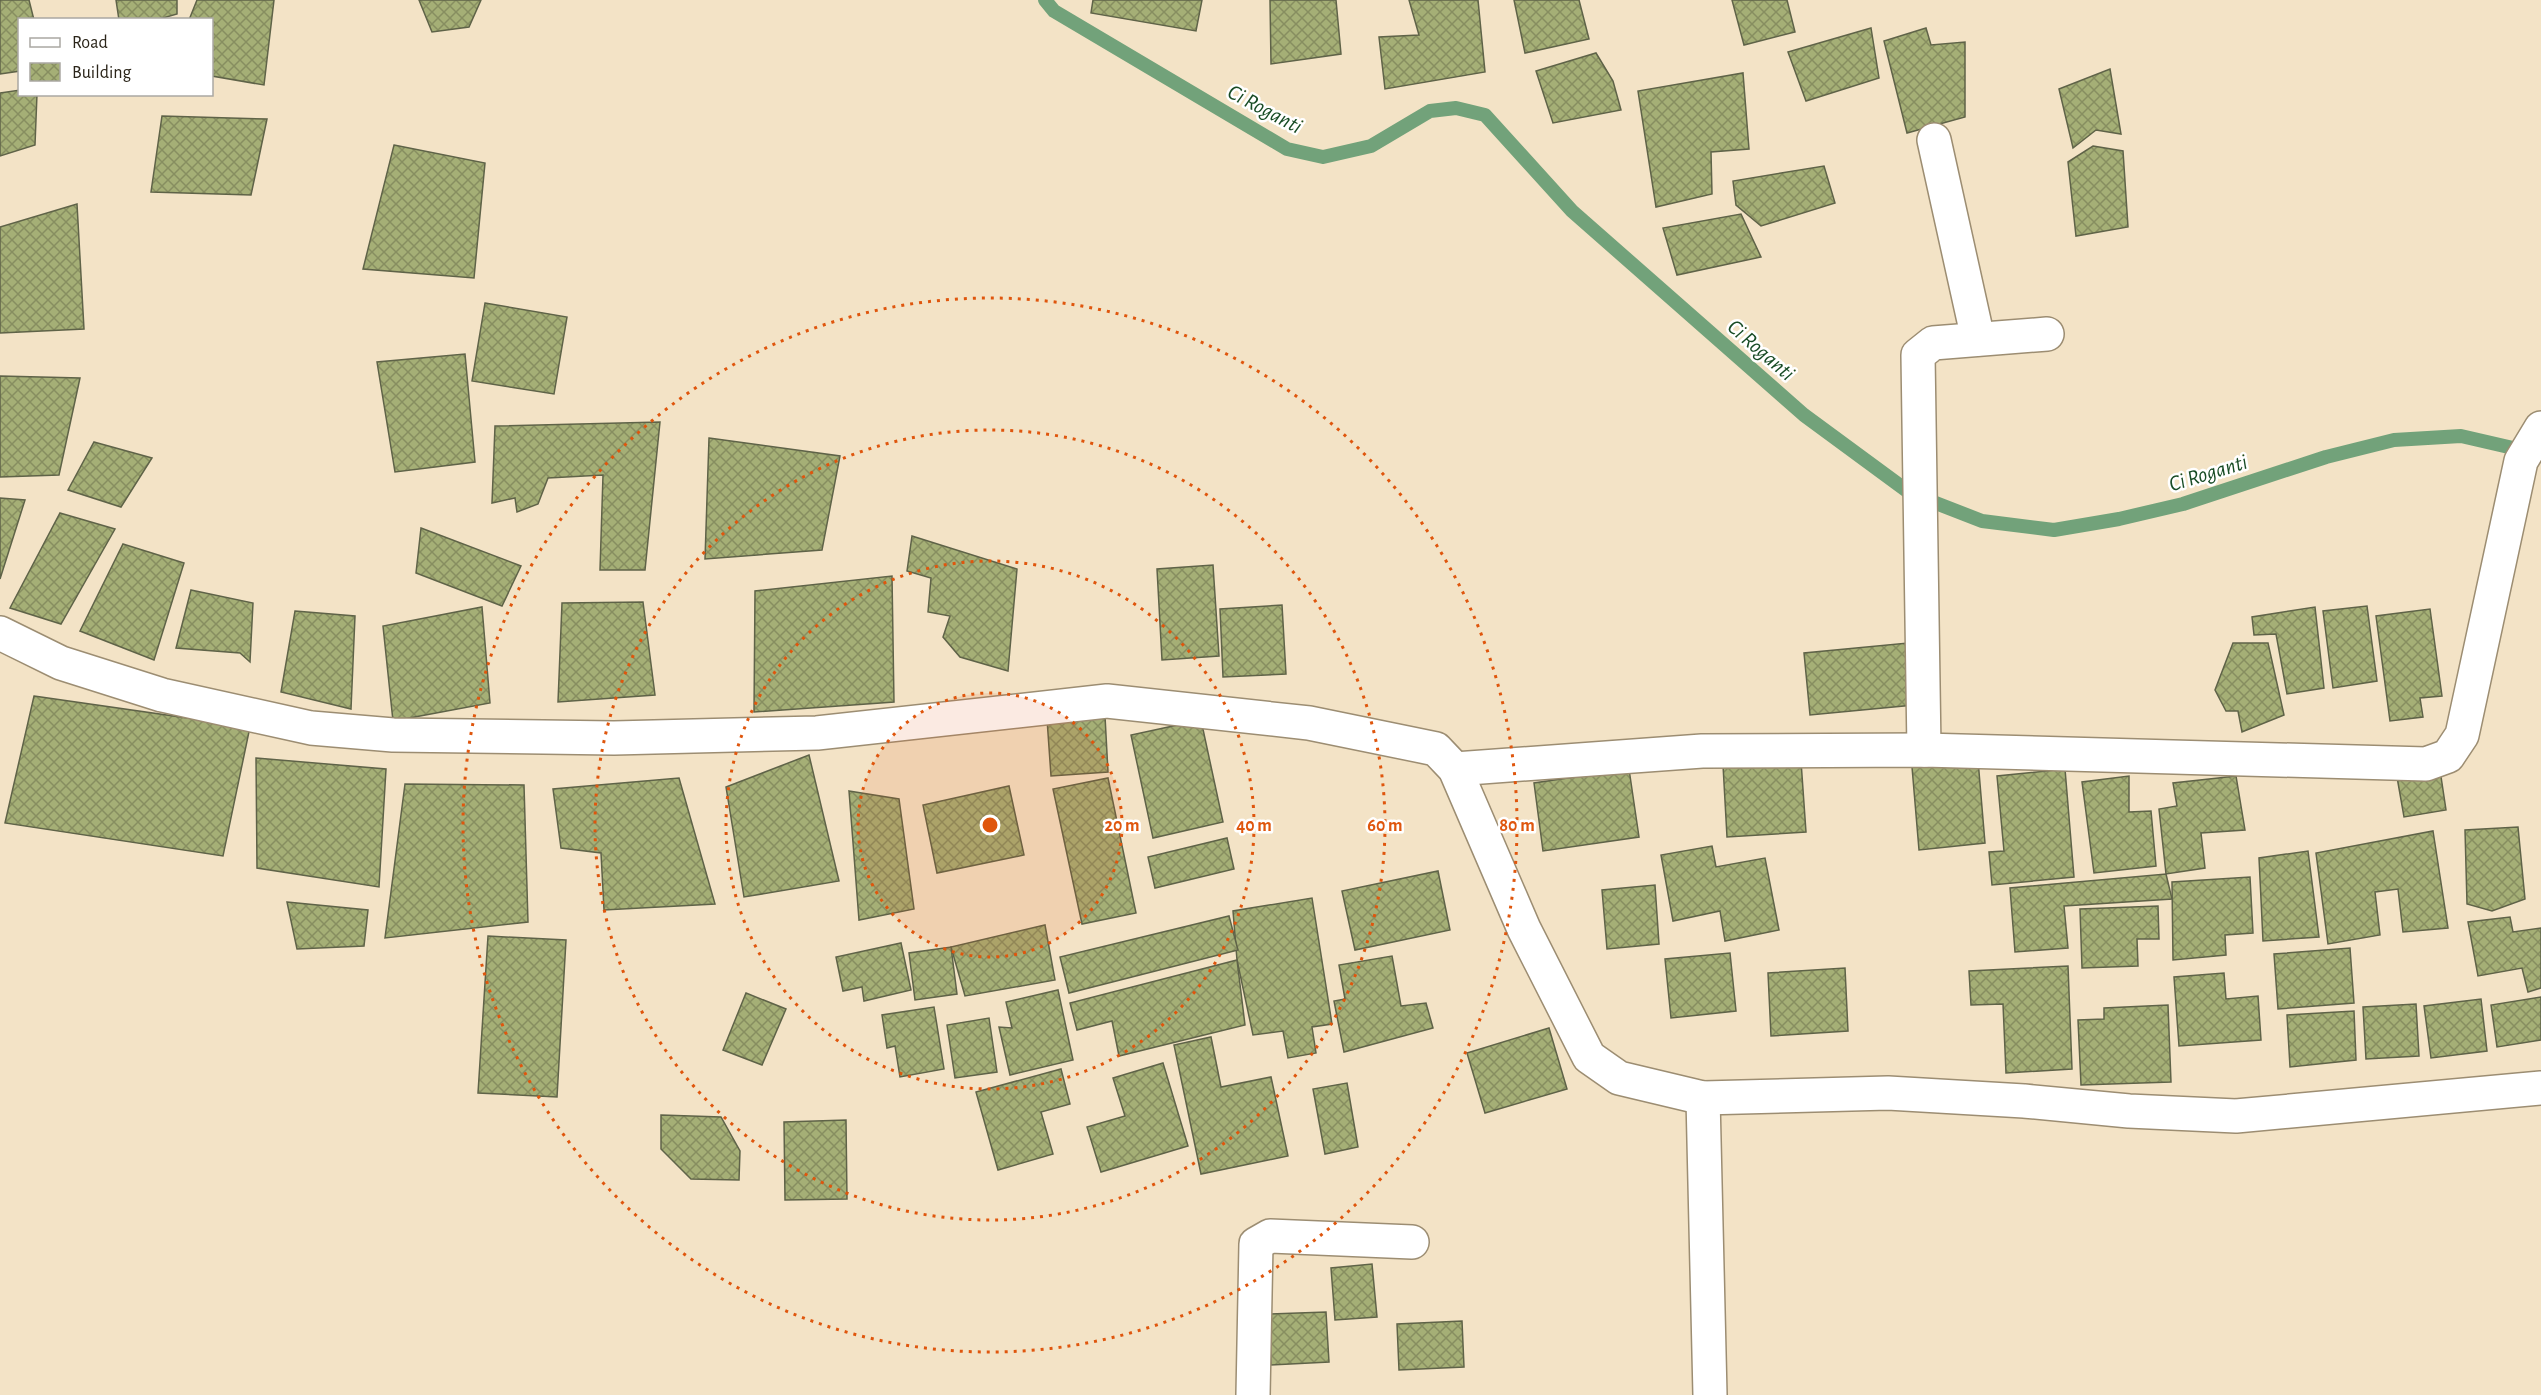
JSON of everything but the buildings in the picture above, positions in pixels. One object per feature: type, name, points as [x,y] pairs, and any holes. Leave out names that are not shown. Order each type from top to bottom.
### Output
[{"type":"street","points":[[1934,140],[1978,339]]},
{"type":"street","points":[[1924,750],[1918,355],[1933,343],[2047,334]]},
{"type":"street","points":[[1455,769],[1702,751],[1924,750],[2426,764],[2448,756],[2462,735],[2521,461],[2541,428]]},
{"type":"street","points":[[0,633],[61,663],[162,695],[311,728],[393,735],[614,738],[817,733],[1107,701],[1309,723],[1436,749],[1455,769],[1524,928],[1589,1057],[1619,1078],[1703,1098],[1888,1093],[2024,1101],[2129,1111],[2236,1116],[2541,1088]]},
{"type":"street","points":[[1703,1098],[1710,1395]]},
{"type":"street","points":[[1253,1395],[1256,1244],[1270,1236],[1412,1242]]},
{"type":"waterway","name":"Ci Roganti","points":[[1045,0],[1054,11],[1287,149],[1323,157],[1371,146],[1430,111],[1456,108],[1485,115],[1572,211],[1804,415],[1910,493],[1982,521],[2054,530],[2119,519],[2183,504],[2326,457],[2394,440],[2461,436],[2526,451]]}]
